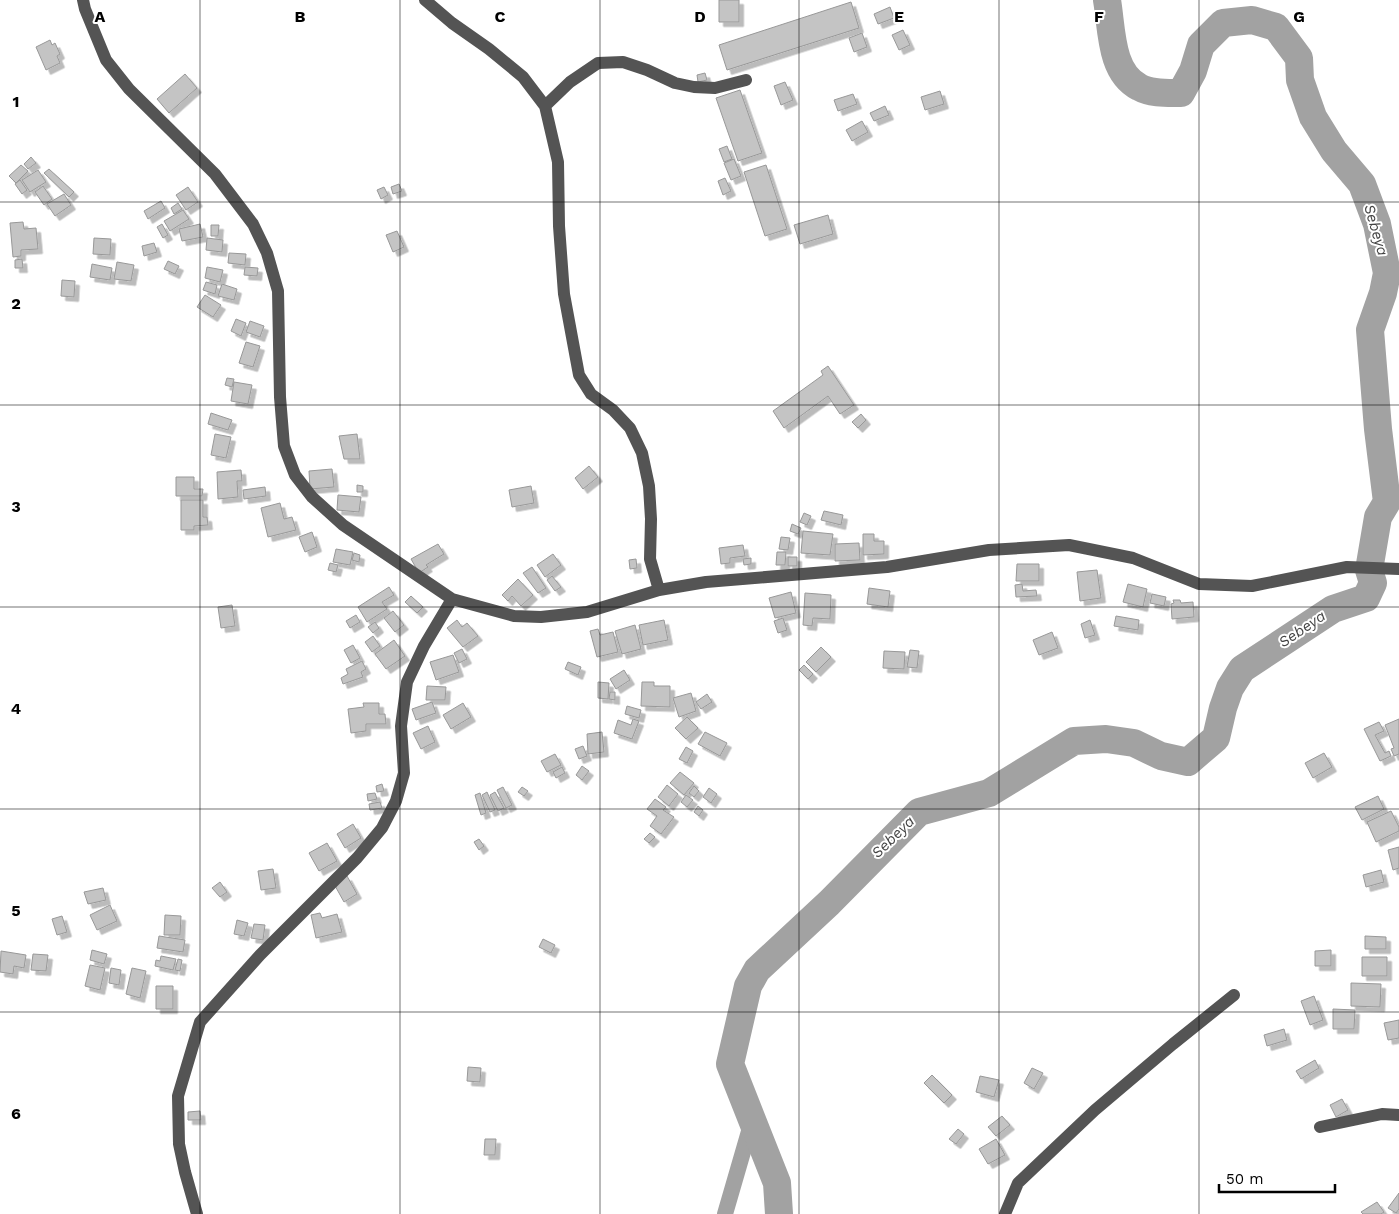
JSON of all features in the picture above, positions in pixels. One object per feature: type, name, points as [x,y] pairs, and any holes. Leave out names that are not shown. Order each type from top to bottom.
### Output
[{"type":"street","points":[[83,0],[84,9],[106,60],[129,89],[215,174],[253,224],[267,253],[278,291],[280,398],[284,446],[295,474],[312,497],[343,526],[452,599],[514,616],[541,617],[588,612],[659,590],[706,582],[886,567],[989,550],[1069,545],[1133,558],[1199,584],[1252,586],[1347,567],[1399,569]]},
{"type":"street","points":[[425,0],[523,77],[545,106],[558,162],[559,226],[564,294],[579,375],[592,394],[613,410],[630,428],[642,453],[649,486],[651,519],[650,559],[659,590]]},
{"type":"street","points":[[545,106],[570,82],[598,63],[623,62],[647,70],[674,83],[694,87],[715,88],[746,80]]},
{"type":"street","points":[[197,1214],[179,1144],[178,1096],[200,1022],[260,955],[357,858],[382,828],[396,801],[404,773],[401,726],[407,682],[424,646],[452,599]]},
{"type":"street","points":[[1005,1214],[1018,1183],[1025,1176],[1095,1110],[1234,995]]},
{"type":"street","points":[[1320,1127],[1382,1114],[1399,1115]]},
{"type":"building","points":[[719,0],[739,0],[739,22],[719,22]]},
{"type":"building","points":[[851,2],[859,28],[727,70],[719,45]]},
{"type":"building","points":[[890,7],[894,18],[878,24],[874,14]]},
{"type":"building","points":[[903,30],[910,45],[899,50],[892,35]]},
{"type":"building","points":[[862,33],[867,47],[854,52],[849,38]]},
{"type":"building","points":[[50,40],[52,45],[55,43],[60,54],[57,56],[60,63],[46,70],[36,47]]},
{"type":"building","points":[[705,73],[707,80],[698,82],[697,75]]},
{"type":"building","points":[[185,74],[197,88],[169,113],[157,99]]},
{"type":"building","points":[[785,82],[793,100],[781,105],[774,86]]},
{"type":"building","points":[[740,90],[762,153],[738,161],[716,98]]},
{"type":"building","points":[[940,91],[944,104],[925,110],[921,97]]},
{"type":"building","points":[[853,94],[857,104],[838,111],[834,100]]},
{"type":"building","points":[[885,106],[889,115],[874,121],[870,113]]},
{"type":"building","points":[[862,121],[868,132],[852,141],[846,130]]},
{"type":"building","points":[[727,146],[732,159],[724,162],[719,149]]},
{"type":"building","points":[[31,157],[36,163],[28,169],[24,164]]},
{"type":"building","points":[[734,159],[741,176],[731,180],[724,163]]},
{"type":"building","points":[[21,165],[28,171],[16,183],[9,176]]},
{"type":"building","points":[[766,165],[787,229],[765,236],[744,172]]},
{"type":"building","points":[[49,169],[74,192],[69,197],[44,173]]},
{"type":"building","points":[[38,170],[46,182],[30,192],[22,180]]},
{"type":"building","points":[[725,178],[731,191],[723,195],[718,181]]},
{"type":"building","points":[[20,180],[27,190],[22,194],[15,184]]},
{"type":"building","points":[[399,184],[402,191],[393,194],[391,187]]},
{"type":"building","points":[[43,186],[52,199],[44,205],[35,192]]},
{"type":"building","points":[[188,187],[198,202],[186,210],[176,195]]},
{"type":"building","points":[[384,187],[388,195],[381,199],[377,190]]},
{"type":"building","points":[[64,194],[71,205],[55,216],[47,204]]},
{"type":"building","points":[[161,201],[165,208],[148,219],[144,211]]},
{"type":"building","points":[[178,203],[182,209],[174,214],[171,208]]},
{"type":"building","points":[[183,210],[189,219],[170,231],[164,221]]},
{"type":"building","points":[[828,215],[833,234],[800,244],[794,225]]},
{"type":"building","points":[[23,222],[24,229],[36,228],[38,249],[21,250],[21,256],[13,257],[10,223]]},
{"type":"building","points":[[162,224],[168,235],[163,238],[157,227]]},
{"type":"building","points":[[200,224],[203,237],[182,241],[179,229]]},
{"type":"building","points":[[211,225],[219,225],[218,236],[211,236]]},
{"type":"building","points":[[397,231],[404,247],[393,252],[386,235]]},
{"type":"building","points":[[94,238],[111,239],[110,255],[93,254]]},
{"type":"building","points":[[207,238],[223,240],[222,252],[206,250]]},
{"type":"building","points":[[154,243],[157,252],[144,256],[142,246]]},
{"type":"building","points":[[229,253],[246,254],[245,265],[228,263]]},
{"type":"building","points":[[22,259],[23,268],[15,268],[15,260]]},
{"type":"building","points":[[168,261],[179,266],[175,274],[164,269]]},
{"type":"building","points":[[117,262],[134,265],[131,281],[114,279]]},
{"type":"building","points":[[92,264],[112,268],[110,280],[90,277]]},
{"type":"building","points":[[207,267],[223,270],[220,282],[205,278]]},
{"type":"building","points":[[245,267],[258,268],[257,276],[244,275]]},
{"type":"building","points":[[62,280],[75,281],[74,297],[61,296]]},
{"type":"building","points":[[206,282],[217,285],[215,294],[203,290]]},
{"type":"building","points":[[222,284],[237,289],[234,300],[218,296]]},
{"type":"building","points":[[205,295],[221,305],[213,317],[197,307]]},
{"type":"building","points":[[236,319],[246,323],[241,336],[231,331]]},
{"type":"building","points":[[250,321],[264,326],[260,337],[246,332]]},
{"type":"building","points":[[246,342],[260,346],[253,367],[239,363]]},
{"type":"building","points":[[828,366],[854,405],[840,414],[828,396],[784,428],[773,411],[823,375],[821,371]]},
{"type":"building","points":[[227,378],[234,379],[232,387],[225,385]]},
{"type":"building","points":[[234,382],[252,385],[248,404],[231,401]]},
{"type":"building","points":[[211,413],[232,420],[228,430],[208,424]]},
{"type":"building","points":[[861,414],[866,420],[858,428],[852,422]]},
{"type":"building","points":[[215,434],[231,437],[226,458],[211,455]]},
{"type":"building","points":[[357,434],[360,459],[344,459],[339,436]]},
{"type":"building","points":[[589,466],[598,477],[583,489],[575,478]]},
{"type":"building","points":[[332,469],[334,487],[310,489],[309,471]]},
{"type":"building","points":[[241,470],[242,481],[237,481],[238,497],[218,499],[217,472]]},
{"type":"building","points":[[176,477],[194,477],[194,489],[203,489],[202,496],[176,496]]},
{"type":"building","points":[[357,485],[363,486],[363,492],[357,492]]},
{"type":"building","points":[[531,486],[534,503],[512,507],[509,490]]},
{"type":"building","points":[[265,487],[266,496],[244,499],[243,490]]},
{"type":"building","points":[[338,495],[361,497],[359,512],[337,510]]},
{"type":"building","points":[[181,500],[203,500],[203,517],[207,517],[208,525],[194,526],[194,530],[181,530]]},
{"type":"building","points":[[280,503],[284,519],[292,517],[296,530],[268,537],[261,508]]},
{"type":"building","points":[[824,511],[843,515],[841,525],[821,520]]},
{"type":"building","points":[[804,513],[811,516],[807,525],[800,522]]},
{"type":"building","points":[[792,524],[801,528],[798,534],[790,531]]},
{"type":"building","points":[[803,531],[833,534],[830,555],[801,553]]},
{"type":"building","points":[[312,532],[317,547],[305,552],[299,537]]},
{"type":"building","points":[[863,534],[874,534],[874,541],[884,541],[884,554],[863,555]]},
{"type":"building","points":[[781,537],[790,538],[788,550],[779,549]]},
{"type":"building","points":[[859,543],[860,560],[835,561],[835,544]]},
{"type":"building","points":[[438,544],[444,554],[426,565],[428,567],[419,573],[411,559]]},
{"type":"building","points":[[743,545],[745,556],[730,558],[730,563],[721,564],[719,548]]},
{"type":"building","points":[[336,549],[353,552],[350,565],[333,562]]},
{"type":"building","points":[[777,552],[786,552],[785,565],[776,565]]},
{"type":"building","points":[[354,553],[360,555],[359,562],[352,560]]},
{"type":"building","points":[[553,554],[561,565],[545,577],[537,565]]},
{"type":"building","points":[[788,557],[797,557],[797,566],[788,566]]},
{"type":"building","points":[[751,558],[751,564],[744,565],[743,559]]},
{"type":"building","points":[[636,559],[637,568],[630,569],[629,560]]},
{"type":"building","points":[[330,563],[338,565],[336,572],[328,570]]},
{"type":"building","points":[[1017,564],[1039,564],[1039,581],[1016,581]]},
{"type":"building","points":[[532,567],[546,588],[538,593],[523,573]]},
{"type":"building","points":[[1097,570],[1101,598],[1080,601],[1077,572]]},
{"type":"building","points":[[552,576],[561,587],[555,591],[547,580]]},
{"type":"building","points":[[518,579],[533,595],[521,606],[512,596],[508,601],[502,595]]},
{"type":"building","points":[[1022,584],[1023,591],[1036,590],[1037,596],[1016,597],[1015,585]]},
{"type":"building","points":[[1128,584],[1147,589],[1143,607],[1123,602]]},
{"type":"building","points":[[389,587],[394,595],[382,602],[387,609],[367,622],[358,607]]},
{"type":"building","points":[[869,588],[890,591],[888,607],[867,604]]},
{"type":"building","points":[[791,592],[796,613],[775,618],[769,598]]},
{"type":"building","points":[[805,593],[831,595],[830,619],[813,618],[812,626],[803,625]]},
{"type":"building","points":[[1152,594],[1166,597],[1164,606],[1150,603]]},
{"type":"building","points":[[411,596],[423,607],[417,613],[405,602]]},
{"type":"building","points":[[1173,600],[1180,600],[1181,603],[1193,602],[1194,617],[1172,619],[1171,604],[1174,603]]},
{"type":"building","points":[[232,605],[235,626],[221,628],[218,607]]},
{"type":"building","points":[[393,611],[404,625],[395,632],[384,618]]},
{"type":"building","points":[[356,615],[360,622],[350,628],[346,621]]},
{"type":"building","points":[[1116,616],[1139,620],[1138,630],[1114,626]]},
{"type":"building","points":[[783,618],[787,630],[778,633],[774,621]]},
{"type":"building","points":[[457,620],[462,627],[467,623],[478,636],[463,647],[447,628]]},
{"type":"building","points":[[664,620],[668,640],[643,645],[639,625]]},
{"type":"building","points":[[1090,620],[1095,635],[1085,638],[1081,624]]},
{"type":"building","points":[[375,622],[379,628],[373,633],[368,627]]},
{"type":"building","points":[[635,625],[641,649],[622,654],[615,631]]},
{"type":"building","points":[[598,629],[600,635],[613,632],[618,652],[597,657],[590,631]]},
{"type":"building","points":[[1052,632],[1058,648],[1039,655],[1033,640]]},
{"type":"building","points":[[373,636],[380,646],[372,652],[365,642]]},
{"type":"building","points":[[394,640],[405,656],[386,669],[375,654]]},
{"type":"building","points":[[353,645],[360,658],[351,663],[344,650]]},
{"type":"building","points":[[821,647],[831,657],[816,672],[806,662]]},
{"type":"building","points":[[462,649],[467,659],[459,663],[454,653]]},
{"type":"building","points":[[910,650],[919,651],[917,668],[907,667]]},
{"type":"building","points":[[884,651],[905,652],[904,669],[883,668]]},
{"type":"building","points":[[453,655],[459,672],[436,680],[430,662]]},
{"type":"building","points":[[362,661],[366,669],[361,672],[363,677],[343,684],[341,678],[348,674],[346,669]]},
{"type":"building","points":[[568,662],[581,667],[578,675],[565,669]]},
{"type":"building","points":[[804,665],[813,674],[808,679],[799,670]]},
{"type":"building","points":[[624,670],[630,680],[616,689],[610,679]]},
{"type":"building","points":[[598,682],[609,683],[608,699],[598,698]]},
{"type":"building","points":[[642,682],[654,682],[654,686],[670,686],[670,707],[641,706]]},
{"type":"building","points":[[427,686],[446,687],[445,700],[426,700]]},
{"type":"building","points":[[610,692],[615,692],[615,700],[609,699]]},
{"type":"building","points":[[691,693],[696,711],[679,717],[673,698]]},
{"type":"building","points":[[707,694],[712,702],[701,709],[696,702]]},
{"type":"building","points":[[432,702],[436,713],[416,720],[412,709]]},
{"type":"building","points":[[363,703],[379,703],[379,714],[385,714],[386,724],[366,724],[366,731],[351,733],[348,709],[364,707]]},
{"type":"building","points":[[463,703],[471,717],[451,729],[443,715]]},
{"type":"building","points":[[627,706],[641,710],[639,718],[625,714]]},
{"type":"building","points":[[687,717],[698,728],[686,739],[675,728]]},
{"type":"building","points":[[633,719],[639,721],[632,739],[614,733],[618,720],[631,725]]},
{"type":"building","points":[[1399,719],[1399,754],[1394,756],[1391,749],[1394,748],[1385,725]]},
{"type":"building","points":[[1379,722],[1384,731],[1375,735],[1385,753],[1389,751],[1391,756],[1380,761],[1364,729]]},
{"type":"building","points":[[428,726],[435,742],[421,749],[413,733]]},
{"type":"building","points":[[602,732],[604,752],[588,754],[587,734]]},
{"type":"building","points":[[705,732],[727,743],[720,756],[698,744]]},
{"type":"building","points":[[583,746],[587,756],[579,759],[575,749]]},
{"type":"building","points":[[686,747],[693,751],[687,763],[679,759]]},
{"type":"building","points":[[1324,753],[1332,767],[1313,778],[1305,763]]},
{"type":"building","points":[[555,754],[561,765],[547,772],[541,761]]},
{"type":"building","points":[[582,766],[589,771],[582,780],[576,775]]},
{"type":"building","points":[[562,767],[565,773],[556,778],[553,772]]},
{"type":"building","points":[[680,772],[694,783],[684,795],[670,783]]},
{"type":"building","points":[[382,784],[384,791],[377,792],[376,786]]},
{"type":"building","points":[[667,785],[678,794],[669,806],[658,797]]},
{"type":"building","points":[[694,786],[699,791],[694,797],[689,793]]},
{"type":"building","points":[[503,787],[512,805],[506,808],[497,790]]},
{"type":"building","points":[[522,787],[528,791],[524,796],[518,792]]},
{"type":"building","points":[[709,788],[717,794],[711,803],[703,797]]},
{"type":"building","points":[[487,792],[495,810],[490,812],[482,795]]},
{"type":"building","points":[[495,792],[504,808],[498,811],[490,795]]},
{"type":"building","points":[[375,793],[377,799],[368,801],[367,794]]},
{"type":"building","points":[[480,793],[486,813],[481,815],[475,795]]},
{"type":"building","points":[[686,795],[693,800],[687,807],[681,802]]},
{"type":"building","points":[[1378,796],[1384,809],[1362,820],[1355,807]]},
{"type":"building","points":[[655,799],[666,807],[663,810],[674,817],[661,834],[650,826],[657,816],[647,809]]},
{"type":"building","points":[[380,802],[382,808],[370,810],[369,804]]},
{"type":"building","points":[[698,806],[703,810],[699,816],[694,812]]},
{"type":"building","points":[[1391,811],[1399,831],[1376,842],[1367,822]]},
{"type":"building","points":[[353,824],[361,838],[345,848],[337,834]]},
{"type":"building","points":[[650,833],[655,837],[649,843],[644,839]]},
{"type":"building","points":[[479,839],[484,846],[479,850],[474,842]]},
{"type":"building","points":[[327,843],[337,861],[319,871],[309,853]]},
{"type":"building","points":[[1399,847],[1399,868],[1393,870],[1388,850]]},
{"type":"building","points":[[273,869],[276,888],[261,890],[258,871]]},
{"type":"building","points":[[1381,870],[1384,882],[1366,887],[1363,875]]},
{"type":"building","points":[[347,876],[357,894],[344,902],[334,884]]},
{"type":"building","points":[[220,882],[227,892],[220,897],[212,888]]},
{"type":"building","points":[[103,888],[106,900],[88,904],[84,892]]},
{"type":"building","points":[[110,905],[117,921],[97,930],[90,915]]},
{"type":"building","points":[[320,913],[322,918],[337,914],[342,932],[316,938],[311,915]]},
{"type":"building","points":[[165,915],[181,916],[180,935],[164,935]]},
{"type":"building","points":[[62,916],[67,932],[57,935],[52,919]]},
{"type":"building","points":[[237,920],[248,923],[244,936],[234,934]]},
{"type":"building","points":[[254,924],[265,925],[263,940],[251,938]]},
{"type":"building","points":[[159,936],[185,940],[183,952],[157,948]]},
{"type":"building","points":[[1365,936],[1386,937],[1386,949],[1365,949]]},
{"type":"building","points":[[543,939],[555,945],[551,953],[539,947]]},
{"type":"building","points":[[92,950],[107,954],[104,964],[90,960]]},
{"type":"building","points":[[1331,950],[1331,966],[1315,966],[1315,951]]},
{"type":"building","points":[[1,951],[26,955],[24,968],[14,966],[13,974],[0,972]]},
{"type":"building","points":[[33,954],[48,955],[46,971],[31,970]]},
{"type":"building","points":[[161,956],[176,959],[173,970],[155,966],[156,960],[160,961]]},
{"type":"building","points":[[1362,957],[1387,957],[1387,976],[1362,976]]},
{"type":"building","points":[[178,959],[182,960],[180,971],[175,970]]},
{"type":"building","points":[[90,965],[105,968],[100,990],[85,986]]},
{"type":"building","points":[[111,968],[121,970],[119,985],[109,983]]},
{"type":"building","points":[[132,968],[146,971],[140,998],[126,994]]},
{"type":"building","points":[[1351,983],[1381,984],[1380,1007],[1351,1006]]},
{"type":"building","points":[[156,986],[173,986],[173,1009],[156,1009]]},
{"type":"building","points":[[1314,996],[1323,1020],[1310,1025],[1301,1001]]},
{"type":"building","points":[[1333,1009],[1355,1010],[1354,1029],[1333,1029]]},
{"type":"building","points":[[1399,1020],[1399,1038],[1388,1040],[1384,1023]]},
{"type":"building","points":[[1284,1029],[1287,1040],[1267,1046],[1264,1035]]},
{"type":"building","points":[[1315,1060],[1319,1068],[1301,1079],[1296,1071]]},
{"type":"building","points":[[468,1067],[481,1068],[480,1082],[467,1081]]},
{"type":"building","points":[[1032,1068],[1043,1073],[1034,1089],[1024,1083]]},
{"type":"building","points":[[932,1075],[952,1095],[944,1103],[924,1083]]},
{"type":"building","points":[[980,1076],[999,1080],[994,1097],[976,1092]]},
{"type":"building","points":[[1342,1099],[1348,1110],[1336,1117],[1330,1105]]},
{"type":"building","points":[[200,1111],[201,1120],[188,1120],[188,1112]]},
{"type":"building","points":[[1002,1116],[1010,1125],[996,1136],[988,1127]]},
{"type":"building","points":[[958,1129],[964,1134],[956,1144],[949,1139]]},
{"type":"building","points":[[485,1139],[496,1139],[495,1155],[484,1155]]},
{"type":"building","points":[[996,1139],[1005,1155],[988,1164],[979,1149]]},
{"type":"building","points":[[1399,1193],[1399,1209],[1396,1213],[1388,1208]]},
{"type":"building","points":[[1377,1202],[1384,1212],[1381,1214],[1363,1214],[1361,1212]]},
{"type":"waterway","name":"Sebeya","points":[[779,1214],[777,1183],[730,1064],[748,986],[757,970],[829,903],[919,812],[989,793],[1074,741],[1106,739],[1134,743],[1161,756],[1188,762],[1216,738],[1230,688],[1242,669],[1333,609],[1366,598],[1373,583],[1369,570],[1378,517],[1387,502],[1378,429],[1370,330],[1383,293],[1387,273],[1377,224],[1362,184],[1334,151],[1313,117],[1300,80],[1299,58],[1276,27],[1252,20],[1223,23],[1201,45],[1193,71],[1181,93],[1154,92],[1139,87],[1122,71],[1114,49],[1107,0]]},
{"type":"waterway","points":[[725,1214],[752,1121]]}]
